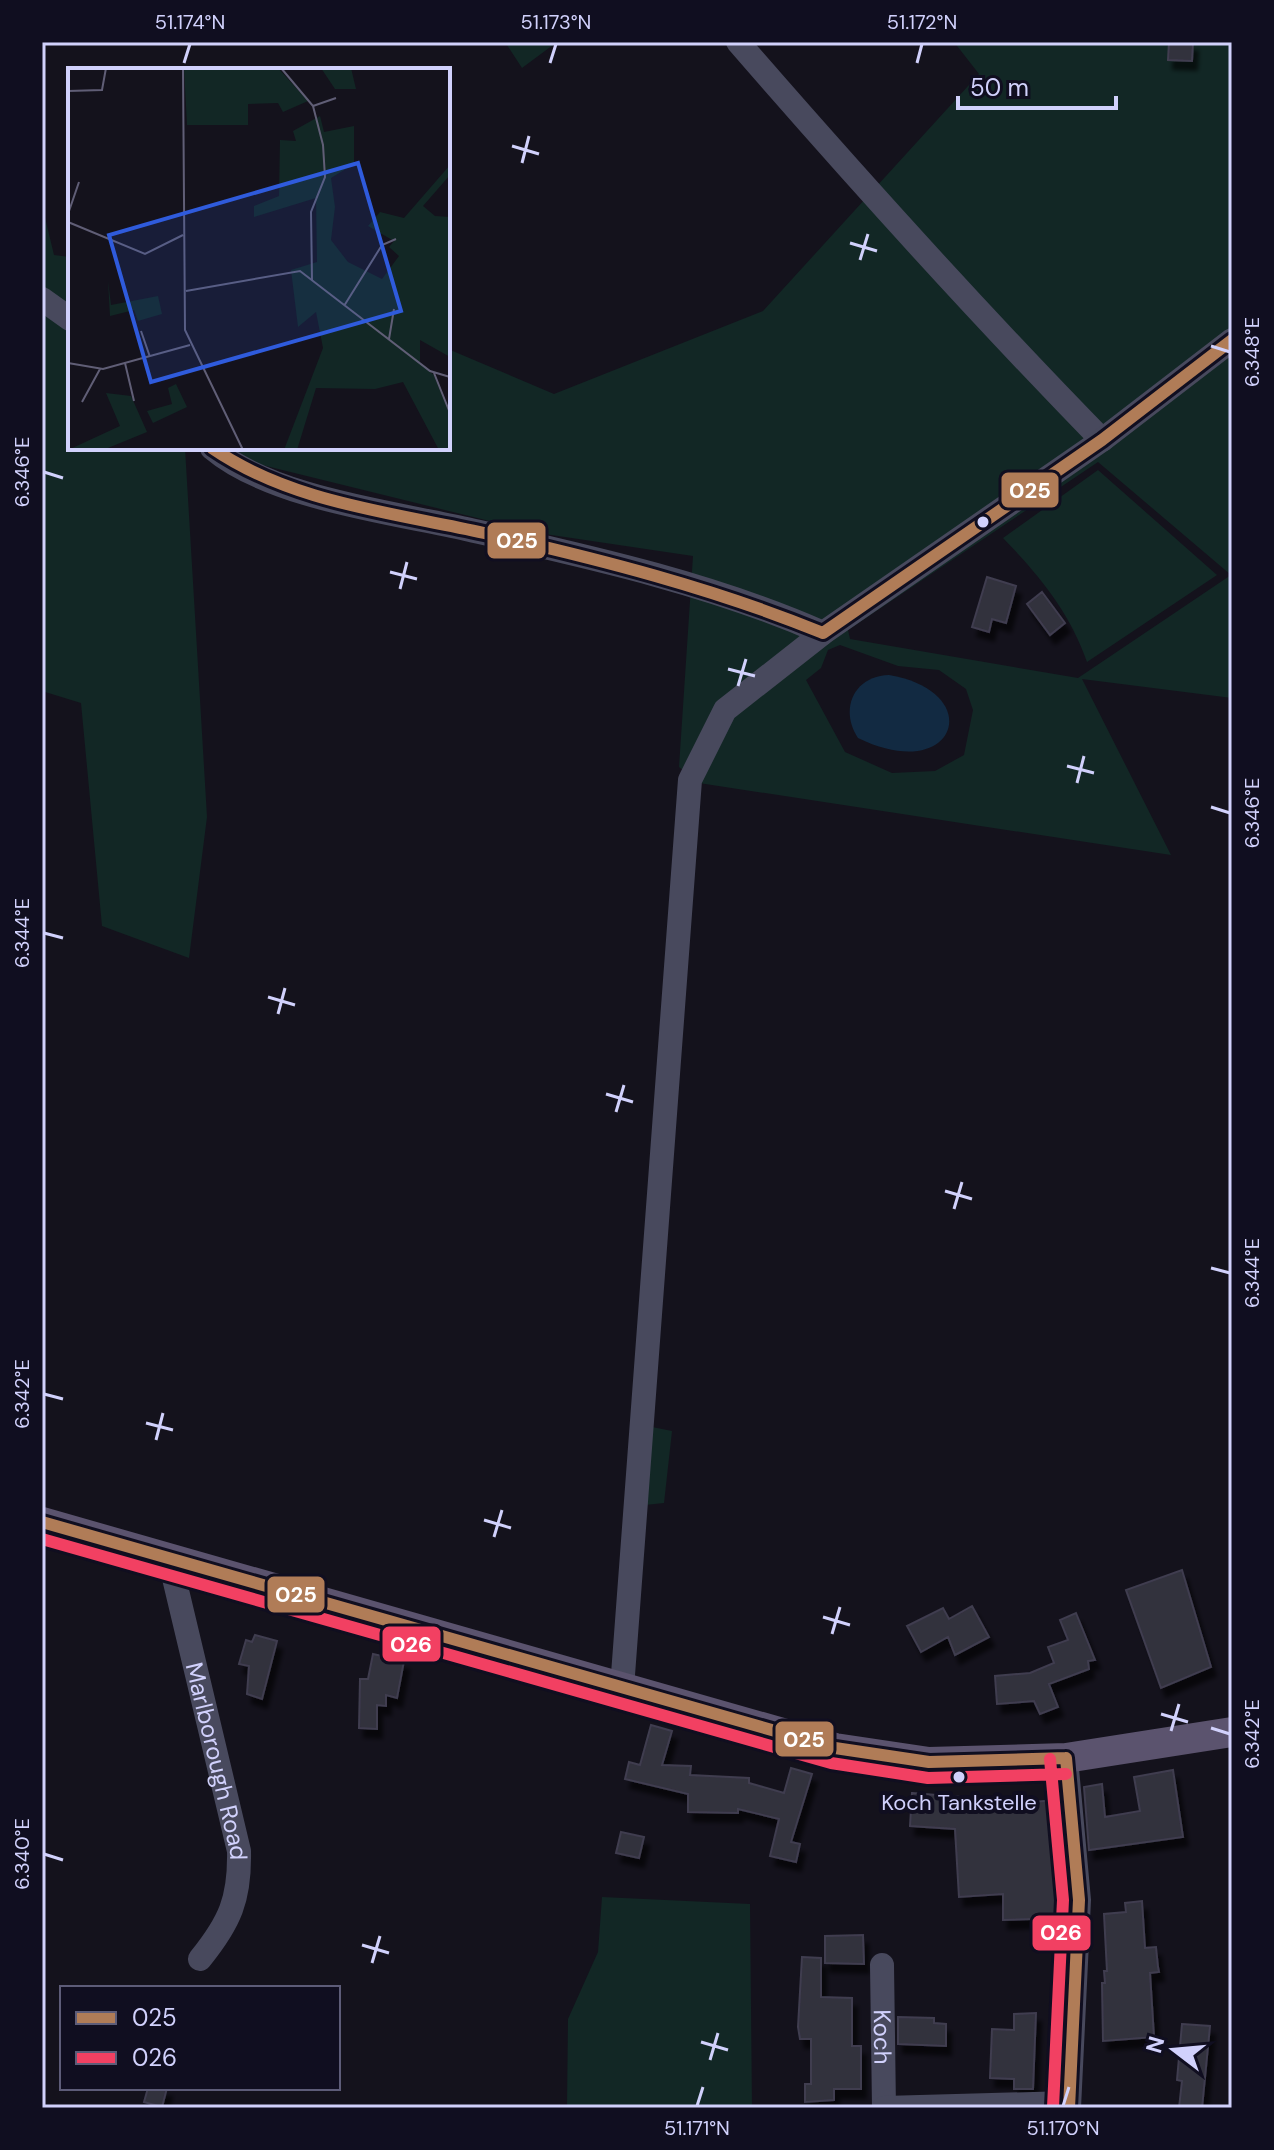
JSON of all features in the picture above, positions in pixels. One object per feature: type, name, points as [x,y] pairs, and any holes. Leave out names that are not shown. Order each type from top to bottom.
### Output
[{"type":"main road","points":[[42,1522],[835,1748],[929,1762],[1066,1758],[1232,1732]]},
{"type":"street","points":[[738,42],[879,205],[1102,440]]},
{"type":"street","points":[[42,299],[68,318]]},
{"type":"street","points":[[622,1688],[690,780],[725,710],[823,633],[1102,440],[1232,340]]},
{"type":"street","points":[[216,450],[280,486],[603,560],[786,617],[823,633]]},
{"type":"street","name":"Marlborough Road","points":[[169,1557],[239,1851],[239,1888],[233,1907],[200,1959]]},
{"type":"street","name":"Koch","points":[[882,1965],[884,2108],[1069,2105],[1079,1900],[1066,1758]]},
{"type":"green space","points":[[505,42],[557,42],[522,68]]},
{"type":"green space","points":[[954,42],[1232,42],[1232,698],[1082,679],[1171,855],[699,783],[679,767],[693,556],[538,533],[250,462],[236,450],[450,450],[450,350],[554,394],[763,311],[979,74]],"holes":[[[1098,462],[1231,575],[1078,678],[850,639],[848,630]],[[840,645],[898,666],[939,670],[966,689],[973,710],[964,755],[935,771],[892,773],[845,752],[806,680],[821,668],[828,650]]]},
{"type":"green space","points":[[42,205],[54,255],[68,257],[68,450],[185,450],[207,817],[189,958],[102,926],[81,703],[42,691]]},
{"type":"green space","points":[[1098,470],[1217,575],[1087,662],[1063,611],[1003,538]]},
{"type":"green space","points":[[652,1427],[672,1431],[664,1503],[645,1505]]},
{"type":"green space","points":[[602,1897],[750,1904],[752,2108],[567,2108],[568,2019],[598,1952]]},
{"type":"water","points":[[889,675],[920,685],[940,699],[949,715],[947,731],[937,744],[918,751],[892,750],[858,738],[850,716],[853,696],[867,681]]},
{"type":"building","points":[[1169,42],[1193,42],[1192,61],[1168,60]]},
{"type":"building","points":[[987,577],[1016,586],[1006,623],[992,619],[989,632],[972,627]]},
{"type":"building","points":[[1042,592],[1065,623],[1050,635],[1027,604]]},
{"type":"building","points":[[1182,1570],[1211,1667],[1161,1688],[1126,1590]]},
{"type":"building","points":[[972,1606],[989,1637],[955,1655],[948,1637],[921,1652],[907,1626],[943,1608],[949,1619]]},
{"type":"building","points":[[1076,1613],[1095,1660],[1088,1661],[1089,1669],[1049,1684],[1058,1707],[1040,1714],[1034,1701],[997,1704],[995,1676],[1030,1673],[1054,1663],[1048,1647],[1068,1640],[1060,1620]]},
{"type":"building","points":[[255,1635],[277,1641],[262,1699],[247,1694],[249,1666],[239,1664],[246,1640],[252,1642]]},
{"type":"building","points":[[373,1654],[404,1661],[397,1698],[386,1695],[386,1706],[377,1705],[377,1729],[359,1728],[360,1679],[368,1679]]},
{"type":"building","points":[[651,1725],[672,1731],[662,1765],[691,1766],[690,1775],[749,1778],[749,1783],[784,1793],[791,1768],[812,1774],[791,1842],[800,1844],[796,1862],[770,1856],[779,1819],[738,1809],[738,1813],[688,1812],[688,1794],[625,1779],[629,1762],[640,1765]]},
{"type":"building","points":[[1173,1770],[1183,1837],[1089,1850],[1084,1787],[1102,1784],[1105,1817],[1140,1811],[1134,1777]]},
{"type":"building","points":[[912,1793],[998,1800],[998,1805],[1055,1800],[1063,1918],[1003,1920],[1003,1894],[959,1897],[955,1829],[910,1826]]},
{"type":"building","points":[[621,1832],[644,1837],[639,1858],[616,1853]]},
{"type":"building","points":[[1142,1901],[1145,1948],[1156,1947],[1159,1972],[1150,1973],[1154,2037],[1103,2041],[1102,1983],[1105,1983],[1104,1971],[1107,1971],[1104,1914],[1126,1912],[1125,1903]]},
{"type":"building","points":[[863,1935],[864,1964],[825,1963],[825,1936]]},
{"type":"building","points":[[802,1957],[821,1958],[821,1997],[852,1998],[852,2046],[861,2046],[861,2089],[834,2089],[834,2100],[805,2102],[805,2084],[811,2084],[811,2039],[800,2039],[798,2027]]},
{"type":"building","points":[[1036,2013],[1033,2089],[1014,2089],[1014,2079],[990,2078],[992,2029],[1014,2030],[1014,2014]]},
{"type":"building","points":[[898,2017],[934,2018],[934,2023],[946,2024],[946,2046],[898,2044]]},
{"type":"building","points":[[1182,2024],[1210,2026],[1202,2108],[1179,2108],[1182,2081],[1177,2080]]},
{"type":"building","points":[[147,2090],[166,2090],[162,2107],[144,2102]]},
{"type":"transit line","name":"025","points":[[823,633],[1102,440],[1232,340]]},
{"type":"transit line","name":"025","points":[[215,450],[243,467],[309,494],[613,564],[698,588],[823,633]]},
{"type":"transit line","name":"025","points":[[42,1522],[835,1748],[929,1762],[1066,1758]]},
{"type":"transit line","name":"026","points":[[42,1539],[831,1763],[928,1778],[1066,1774]]},
{"type":"transit line","name":"025","points":[[1066,1758],[1079,1900],[1069,2108]]},
{"type":"transit line","name":"026","points":[[1050,1759],[1063,1900],[1053,2107]]},
{"type":"place","name":"Koch Tankstelle","points":[[959,1777]]}]
